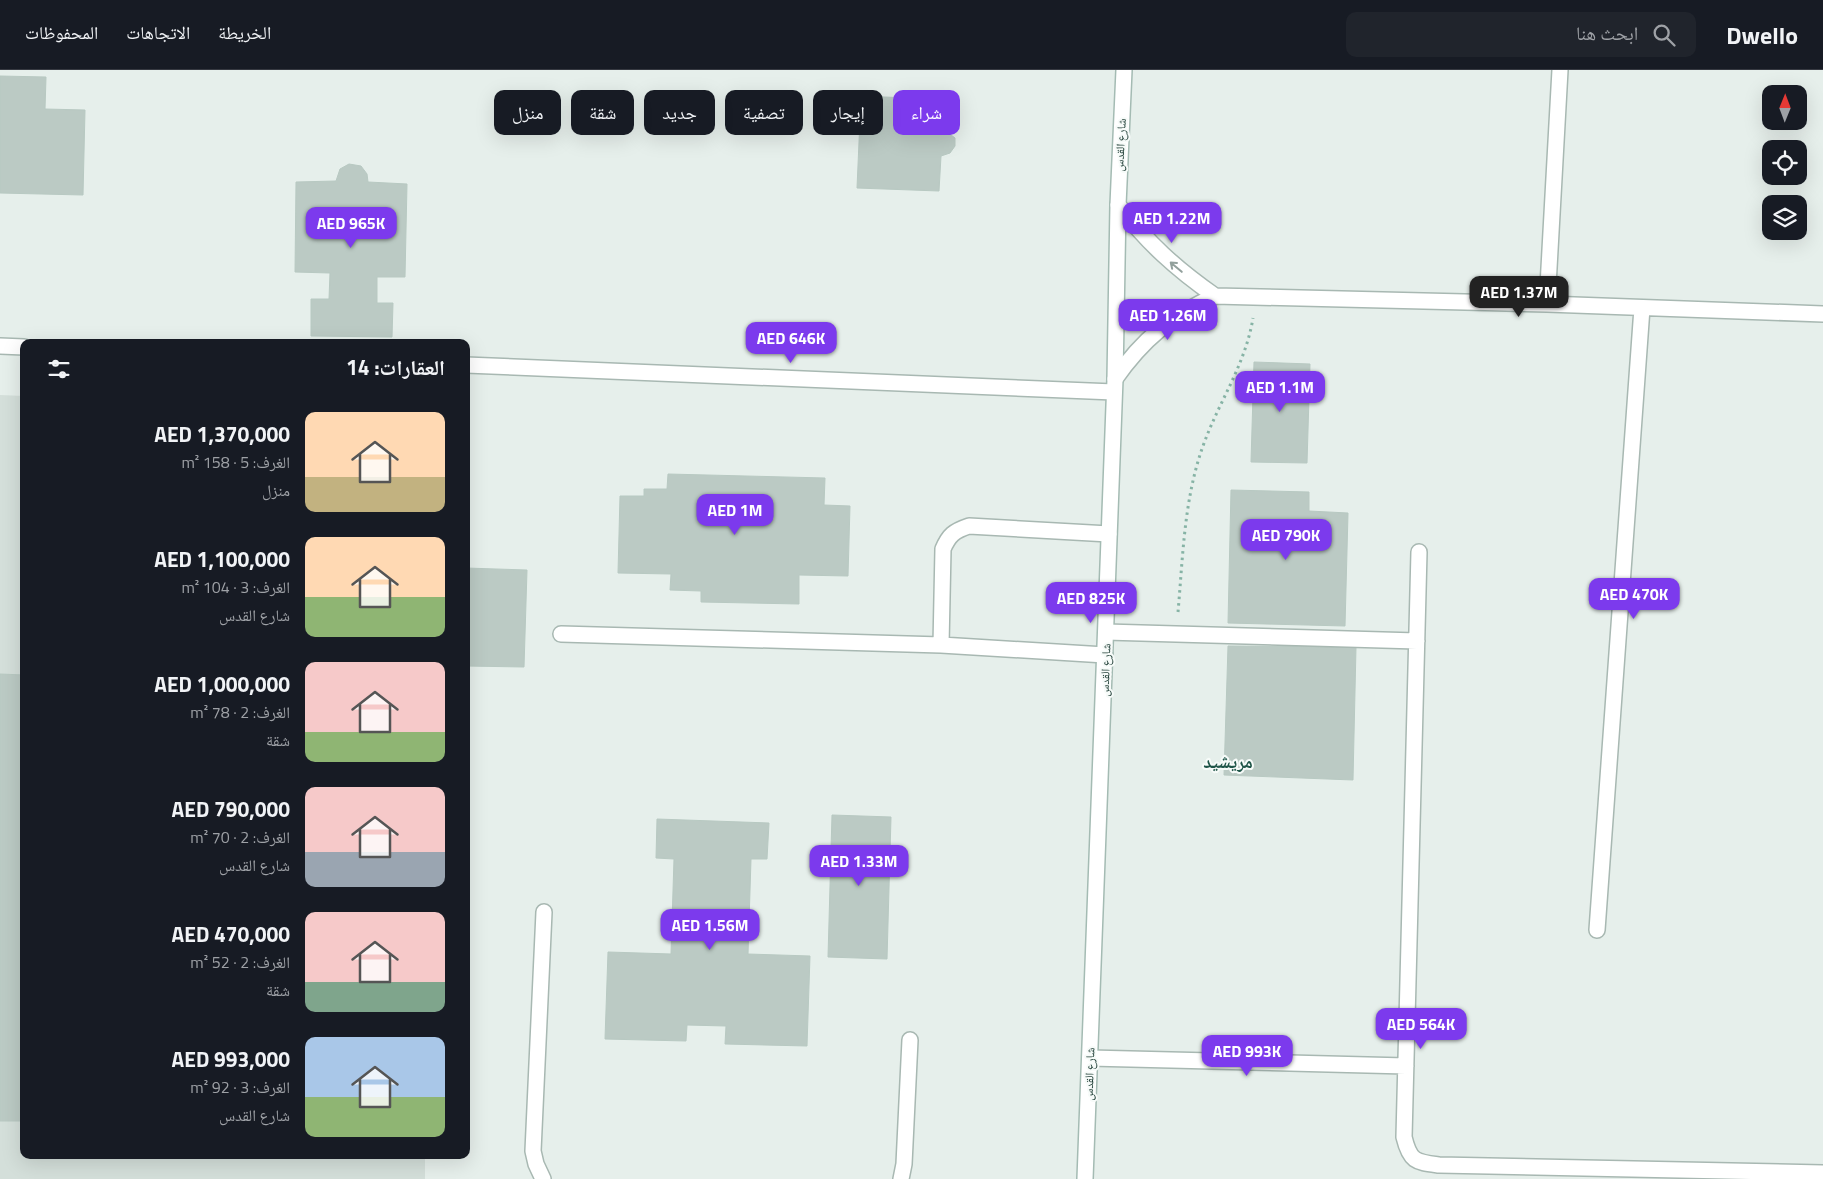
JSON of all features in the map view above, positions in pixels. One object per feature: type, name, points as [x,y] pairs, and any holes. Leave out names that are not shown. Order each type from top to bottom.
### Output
[{"type":"street","name":"شارع القدس","points":[[1085,1179],[1115,386],[1118,205],[1124,70]]},
{"type":"street","points":[[1547,304],[1560,70]]},
{"type":"street","points":[[1118,205],[1138,231],[1162,255],[1187,277],[1215,296]]},
{"type":"street","points":[[470,365],[1115,386],[1142,344],[1195,305],[1215,296],[1547,304],[1823,314]]},
{"type":"street","points":[[1597,930],[1642,308]]},
{"type":"street","points":[[0,346],[20,347]]},
{"type":"street","points":[[941,645],[943,549],[948,537],[958,530],[968,526],[1109,534]]},
{"type":"street","points":[[1419,552],[1404,1137],[1408,1152],[1418,1162],[1439,1165],[1823,1173]]},
{"type":"street","points":[[1106,632],[1417,641]]},
{"type":"street","points":[[561,634],[941,645],[1105,654]]},
{"type":"street","points":[[543,1179],[536,1164],[533,1151],[544,912]]},
{"type":"street","points":[[901,1179],[904,1164],[910,1040]]},
{"type":"street","points":[[1090,1058],[1406,1066]]},
{"type":"path","points":[[1176,634],[1186,520],[1194,476],[1215,416],[1245,353],[1252,325],[1254,296]]},
{"type":"shaded area","points":[[0,395],[20,396],[20,1159],[425,1159],[425,1179],[0,1179]]},
{"type":"building","points":[[0,76],[46,77],[45,109],[85,110],[83,195],[0,193]]},
{"type":"building","points":[[883,97],[893,97],[893,135],[951,135],[955,138],[955,146],[950,153],[941,156],[939,191],[857,188],[859,135],[883,135]]},
{"type":"building","points":[[349,164],[361,166],[367,174],[368,182],[407,184],[405,277],[377,277],[377,303],[393,303],[392,337],[311,336],[311,299],[329,299],[330,273],[295,272],[296,182],[336,181],[340,169]]},
{"type":"building","points":[[1254,362],[1310,364],[1307,463],[1251,462]]},
{"type":"building","points":[[668,474],[825,478],[824,505],[850,506],[848,576],[799,575],[799,604],[701,602],[701,591],[670,590],[671,574],[618,573],[620,496],[644,496],[644,489],[667,489]]},
{"type":"building","points":[[1231,490],[1309,492],[1309,511],[1348,513],[1345,626],[1228,623]]},
{"type":"building","points":[[470,568],[527,570],[524,667],[470,666]]},
{"type":"building","points":[[1228,646],[1356,647],[1353,780],[1224,775]]},
{"type":"building","points":[[0,674],[20,675],[20,1121],[0,1121]]},
{"type":"building","points":[[832,815],[891,817],[887,959],[828,957]]},
{"type":"building","points":[[657,819],[769,823],[767,859],[751,859],[748,954],[810,956],[807,1046],[725,1044],[726,1026],[687,1025],[686,1041],[605,1039],[608,952],[671,954],[674,859],[656,858]]},
{"type":"district","name":"مريشيد","points":[[1228,761]]}]
